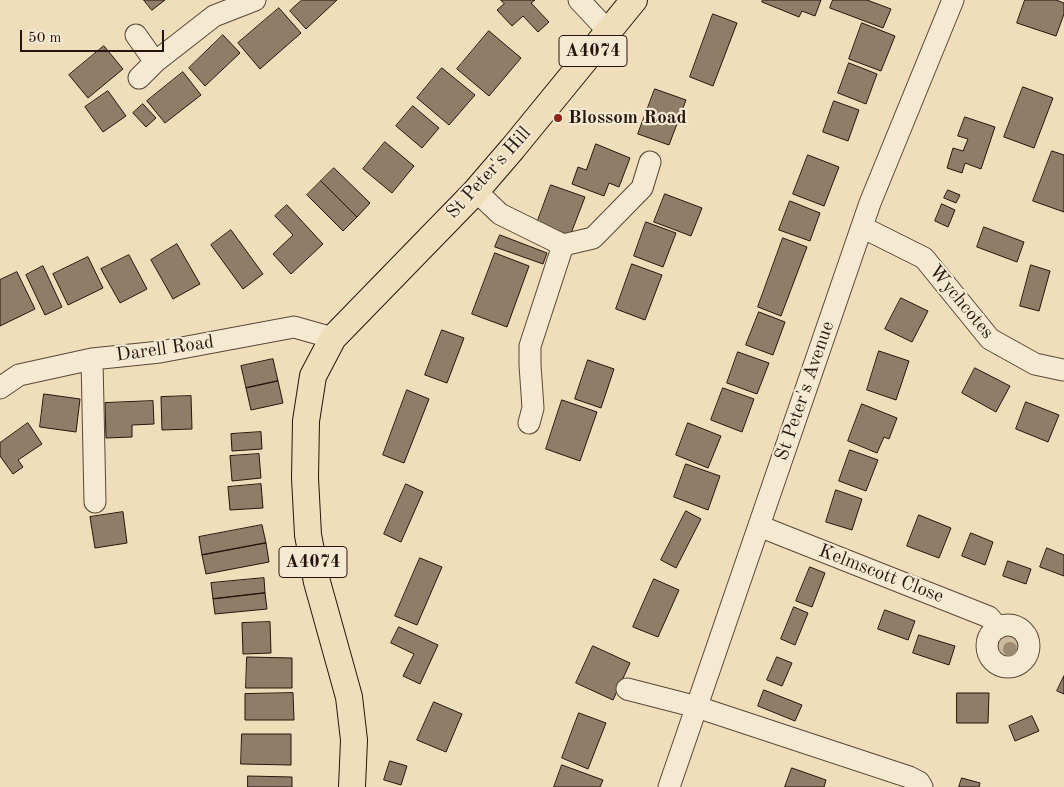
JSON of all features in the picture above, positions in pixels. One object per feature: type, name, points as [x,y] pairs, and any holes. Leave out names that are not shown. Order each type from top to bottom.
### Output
[{"type":"main road","name":"St Peter's Hill","points":[[333,338],[476,191],[634,0]]},
{"type":"main road","name":"A4074","points":[[333,338],[313,376],[306,422],[305,478],[308,535],[317,582],[349,697],[354,740],[352,787]]},
{"type":"street","points":[[139,78],[155,62],[214,16],[255,0]]},
{"type":"street","points":[[579,0],[609,32]]},
{"type":"street","name":"St Peter's Avenue","points":[[669,787],[862,227],[953,0]]},
{"type":"street","points":[[136,35],[155,62]]},
{"type":"street","points":[[529,423],[533,408],[530,346],[561,253],[593,238],[642,188],[650,162]]},
{"type":"street","points":[[476,191],[500,214],[561,253]]},
{"type":"street","name":"Wychcotes","points":[[862,227],[924,258],[990,339],[1035,364],[1063,370]]},
{"type":"street","name":"Darell Road","points":[[0,388],[19,375],[92,359],[160,352],[294,328],[333,338]]},
{"type":"street","points":[[92,359],[95,502]]},
{"type":"street","name":"Kelmscott Close","points":[[759,526],[989,617],[998,628]]},
{"type":"street","points":[[627,689],[697,707],[909,777],[919,782],[922,787]]},
{"type":"shaded area","points":[[1009,636],[1018,639],[1021,648],[1018,657],[1009,660],[1000,657],[997,648],[1000,639]]},
{"type":"building","points":[[144,0],[165,0],[152,10]]},
{"type":"building","points":[[302,0],[337,0],[306,29],[290,11]]},
{"type":"building","points":[[501,0],[535,0],[531,3],[549,22],[538,32],[523,16],[512,26],[497,10],[504,4]]},
{"type":"building","points":[[763,0],[821,0],[815,16],[802,11],[799,17],[762,2]]},
{"type":"building","points":[[833,0],[867,0],[891,9],[883,28],[830,8]]},
{"type":"building","points":[[1025,0],[1056,0],[1064,3],[1064,14],[1056,36],[1017,23]]},
{"type":"building","points":[[279,8],[301,33],[260,69],[238,43]]},
{"type":"building","points":[[713,14],[737,23],[713,86],[690,77]]},
{"type":"building","points":[[862,23],[895,36],[881,71],[849,59]]},
{"type":"building","points":[[489,31],[521,58],[489,96],[457,69]]},
{"type":"building","points":[[223,35],[240,53],[205,86],[189,68]]},
{"type":"building","points":[[104,46],[123,69],[88,98],[69,75]]},
{"type":"building","points":[[849,63],[877,74],[866,104],[838,93]]},
{"type":"building","points":[[442,68],[475,95],[449,125],[417,98]]},
{"type":"building","points":[[183,72],[201,95],[165,123],[147,101]]},
{"type":"building","points":[[1023,87],[1053,98],[1034,148],[1004,137]]},
{"type":"building","points":[[655,89],[686,100],[669,145],[638,134]]},
{"type":"building","points":[[108,91],[126,116],[103,132],[85,107]]},
{"type":"building","points":[[834,101],[859,110],[848,141],[823,132]]},
{"type":"building","points":[[143,104],[156,118],[146,127],[133,113]]},
{"type":"building","points":[[413,106],[439,128],[422,148],[396,126]]},
{"type":"building","points":[[965,117],[995,127],[981,169],[965,163],[962,173],[947,168],[953,148],[963,151],[968,139],[958,136]]},
{"type":"building","points":[[385,142],[414,166],[392,193],[363,169]]},
{"type":"building","points":[[596,144],[630,158],[619,187],[609,183],[604,196],[572,184],[578,167],[586,170]]},
{"type":"building","points":[[1052,151],[1064,155],[1064,212],[1033,201]]},
{"type":"building","points":[[808,155],[839,167],[824,206],[793,194]]},
{"type":"building","points":[[334,168],[370,203],[357,217],[321,181]]},
{"type":"building","points":[[321,181],[357,217],[343,231],[307,195]]},
{"type":"building","points":[[551,185],[585,197],[570,236],[537,223]]},
{"type":"building","points":[[948,190],[960,195],[956,203],[944,198]]},
{"type":"building","points":[[665,194],[702,208],[691,236],[654,222]]},
{"type":"building","points":[[790,201],[820,213],[810,241],[779,230]]},
{"type":"building","points":[[942,204],[955,210],[948,227],[935,221]]},
{"type":"building","points":[[287,205],[323,244],[291,274],[273,254],[293,235],[275,216]]},
{"type":"building","points":[[646,222],[676,233],[663,267],[634,256]]},
{"type":"building","points":[[984,227],[1024,242],[1017,262],[977,247]]},
{"type":"building","points":[[231,230],[263,274],[243,289],[211,245]]},
{"type":"building","points":[[500,235],[547,253],[543,264],[495,247]]},
{"type":"building","points":[[783,238],[807,247],[781,316],[758,307]]},
{"type":"building","points":[[177,244],[200,284],[173,299],[151,260]]},
{"type":"building","points":[[495,253],[529,266],[507,327],[472,314]]},
{"type":"building","points":[[129,255],[147,289],[120,303],[101,269]]},
{"type":"building","points":[[88,257],[103,288],[68,305],[53,274]]},
{"type":"building","points":[[632,264],[662,275],[645,320],[616,309]]},
{"type":"building","points":[[1031,265],[1050,271],[1039,311],[1020,306]]},
{"type":"building","points":[[43,266],[62,307],[45,315],[26,275]]},
{"type":"building","points":[[17,272],[35,309],[0,326],[0,280]]},
{"type":"building","points":[[901,298],[928,311],[912,342],[885,329]]},
{"type":"building","points":[[759,312],[785,322],[773,355],[746,345]]},
{"type":"building","points":[[442,330],[464,338],[447,383],[425,375]]},
{"type":"building","points":[[879,351],[909,361],[896,400],[867,390]]},
{"type":"building","points":[[738,352],[769,363],[757,394],[727,383]]},
{"type":"building","points":[[273,359],[278,381],[246,388],[241,366]]},
{"type":"building","points":[[588,360],[614,369],[601,408],[575,399]]},
{"type":"building","points":[[975,368],[1010,386],[996,412],[962,393]]},
{"type":"building","points":[[278,381],[283,403],[251,410],[246,388]]},
{"type":"building","points":[[723,388],[754,399],[742,432],[711,420]]},
{"type":"building","points":[[407,390],[429,399],[404,463],[383,455]]},
{"type":"building","points":[[44,394],[80,399],[76,432],[40,427]]},
{"type":"building","points":[[191,396],[192,429],[162,430],[161,397]]},
{"type":"building","points":[[562,400],[597,412],[580,461],[546,449]]},
{"type":"building","points":[[153,401],[154,424],[132,425],[132,437],[106,438],[105,403]]},
{"type":"building","points":[[1026,402],[1059,415],[1048,442],[1016,429]]},
{"type":"building","points":[[862,404],[897,418],[889,439],[884,437],[877,453],[848,441]]},
{"type":"building","points":[[28,423],[42,444],[18,460],[23,467],[13,474],[0,456],[0,443]]},
{"type":"building","points":[[688,423],[721,436],[708,468],[676,455]]},
{"type":"building","points":[[261,432],[262,449],[232,451],[231,434]]},
{"type":"building","points":[[850,450],[878,460],[866,491],[839,481]]},
{"type":"building","points":[[259,454],[261,478],[232,481],[230,456]]},
{"type":"building","points":[[686,464],[720,476],[708,510],[674,497]]},
{"type":"building","points":[[261,484],[263,508],[230,510],[228,487]]},
{"type":"building","points":[[406,484],[423,492],[401,542],[384,534]]},
{"type":"building","points":[[836,490],[862,499],[852,530],[826,522]]},
{"type":"building","points":[[686,511],[701,519],[676,568],[661,560]]},
{"type":"building","points":[[123,512],[127,543],[95,548],[90,517]]},
{"type":"building","points":[[919,515],[951,528],[939,558],[907,546]]},
{"type":"building","points":[[262,525],[266,543],[202,555],[199,537]]},
{"type":"building","points":[[971,533],[993,542],[985,565],[962,556]]},
{"type":"building","points":[[266,543],[269,562],[206,574],[202,555]]},
{"type":"building","points":[[1047,548],[1064,555],[1064,576],[1040,567]]},
{"type":"building","points":[[420,558],[442,567],[417,625],[395,616]]},
{"type":"building","points":[[1008,561],[1031,569],[1026,584],[1003,576]]},
{"type":"building","points":[[810,567],[825,573],[812,607],[796,601]]},
{"type":"building","points":[[264,578],[265,593],[213,599],[211,583]]},
{"type":"building","points":[[654,579],[679,590],[658,637],[633,627]]},
{"type":"building","points":[[265,593],[267,609],[215,614],[213,599]]},
{"type":"building","points":[[794,607],[808,613],[795,645],[781,639]]},
{"type":"building","points":[[885,610],[915,621],[908,640],[878,629]]},
{"type":"building","points":[[270,622],[271,653],[243,654],[242,623]]},
{"type":"building","points":[[399,627],[438,645],[420,684],[403,676],[414,654],[391,643]]},
{"type":"building","points":[[919,635],[955,646],[949,665],[913,653]]},
{"type":"building","points":[[593,646],[630,663],[613,700],[576,683]]},
{"type":"building","points":[[247,657],[292,658],[292,688],[246,688]]},
{"type":"building","points":[[777,657],[792,663],[782,686],[767,680]]},
{"type":"building","points":[[1064,676],[1064,694],[1057,691]]},
{"type":"building","points":[[764,690],[802,705],[795,721],[758,706]]},
{"type":"building","points":[[293,693],[294,720],[245,720],[245,694]]},
{"type":"building","points":[[957,693],[989,693],[988,723],[957,723]]},
{"type":"building","points":[[434,702],[462,714],[446,752],[417,740]]},
{"type":"building","points":[[579,713],[606,723],[588,769],[562,758]]},
{"type":"building","points":[[1032,716],[1039,731],[1015,741],[1009,726]]},
{"type":"building","points":[[242,734],[291,734],[291,765],[241,764]]},
{"type":"building","points":[[390,761],[407,766],[401,785],[384,780]]},
{"type":"building","points":[[562,765],[603,780],[600,787],[554,787]]},
{"type":"building","points":[[792,768],[826,780],[824,787],[785,787]]},
{"type":"building","points":[[248,776],[292,777],[292,787],[248,787]]},
{"type":"building","points":[[962,778],[980,783],[979,787],[959,787]]},
{"type":"place","name":"Blossom Road","points":[[558,118]]}]
